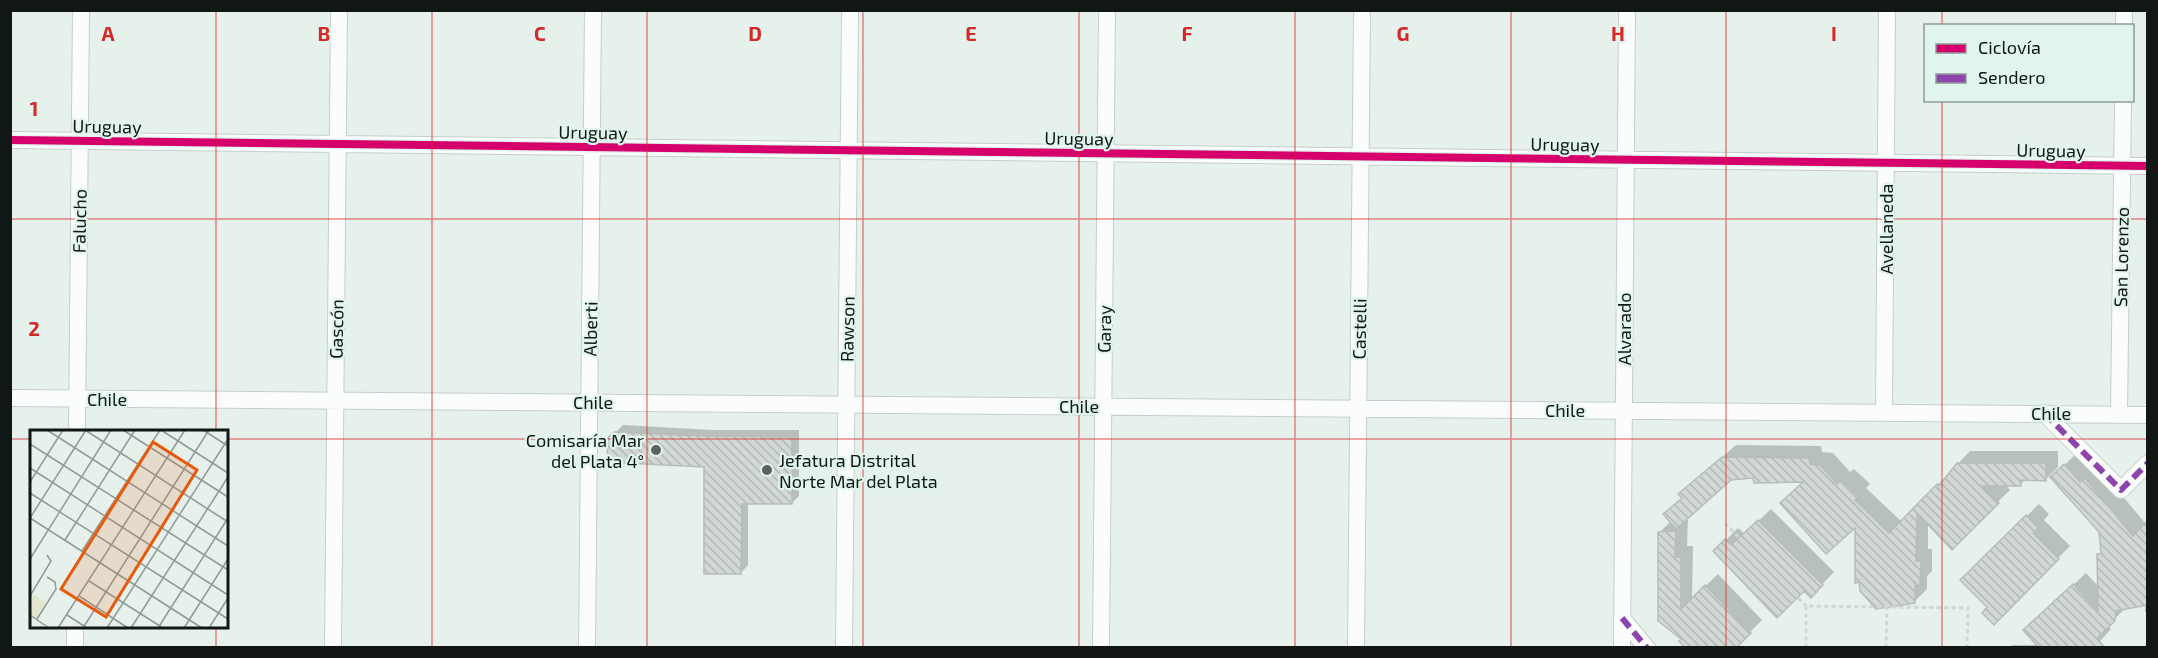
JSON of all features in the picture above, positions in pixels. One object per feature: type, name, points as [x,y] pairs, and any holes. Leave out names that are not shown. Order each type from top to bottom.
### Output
[{"type":"street","name":"Falucho","points":[[77,430],[81,10]]},
{"type":"street","name":"Gascón","points":[[333,648],[339,10]]},
{"type":"street","name":"Alberti","points":[[587,648],[593,10]]},
{"type":"street","name":"Rawson","points":[[844,648],[850,10]]},
{"type":"street","name":"Garay","points":[[1101,648],[1107,10]]},
{"type":"street","name":"Castelli","points":[[1356,648],[1362,10]]},
{"type":"street","name":"Alvarado","points":[[1622,648],[1626,10]]},
{"type":"street","name":"Avellaneda","points":[[1884,412],[1887,10]]},
{"type":"street","name":"San Lorenzo","points":[[2120,414],[2123,102]]},
{"type":"street","name":"Uruguay","points":[[10,140],[2148,166]]},
{"type":"street","name":"Chile","points":[[10,398],[2148,415]]},
{"type":"street","points":[[2044,413],[2121,490],[2148,463]]},
{"type":"street","points":[[1622,618],[1647,648]]},
{"type":"street","points":[[75,628],[75,648]]},
{"type":"path","points":[[1725,523],[1806,606],[1806,648]]},
{"type":"path","points":[[1806,606],[1968,608],[1967,648]]},
{"type":"path","points":[[1887,607],[1887,648]]},
{"type":"building","points":[[614,432],[792,437],[792,504],[742,504],[741,574],[704,574],[704,467],[607,462],[608,438]]},
{"type":"building","points":[[1722,457],[1809,458],[1810,464],[1820,465],[1837,484],[1841,480],[1859,497],[1855,500],[1889,533],[1937,484],[1939,486],[1957,463],[2046,463],[2046,481],[2020,480],[2021,486],[1982,486],[1999,503],[1952,550],[1917,513],[1916,561],[1921,561],[1920,585],[1915,586],[1915,603],[1876,609],[1860,591],[1859,582],[1855,583],[1855,528],[1826,554],[1780,503],[1803,482],[1754,483],[1753,478],[1731,480],[1676,529],[1663,514],[1682,498],[1678,494]]},
{"type":"building","points":[[2064,464],[2080,482],[2085,478],[2133,536],[2148,520],[2148,605],[2116,611],[2115,621],[2097,638],[2105,648],[2039,648],[2023,630],[2073,584],[2098,611],[2097,554],[2101,554],[2099,532],[2050,477]]},
{"type":"building","points":[[2026,515],[2038,528],[2033,533],[2059,559],[1994,625],[1982,613],[1987,607],[1960,580]]},
{"type":"building","points":[[1758,520],[1823,585],[1811,598],[1804,591],[1777,618],[1713,551],[1725,539],[1731,545]]},
{"type":"building","points":[[1676,531],[1675,557],[1681,557],[1681,609],[1705,585],[1751,633],[1736,648],[1685,648],[1679,641],[1681,639],[1658,621],[1658,532]]},
{"type":"marked path","points":[[2044,413],[2121,490],[2148,463]]},
{"type":"marked path","points":[[1622,618],[1647,648]]},
{"type":"cycle path","points":[[10,140],[2148,166]]},
{"type":"place","name":"Comisaría Mar del Plata 4°","points":[[656,450]]},
{"type":"place","name":"Jefatura Distrital Norte Mar del Plata","points":[[767,470]]}]
